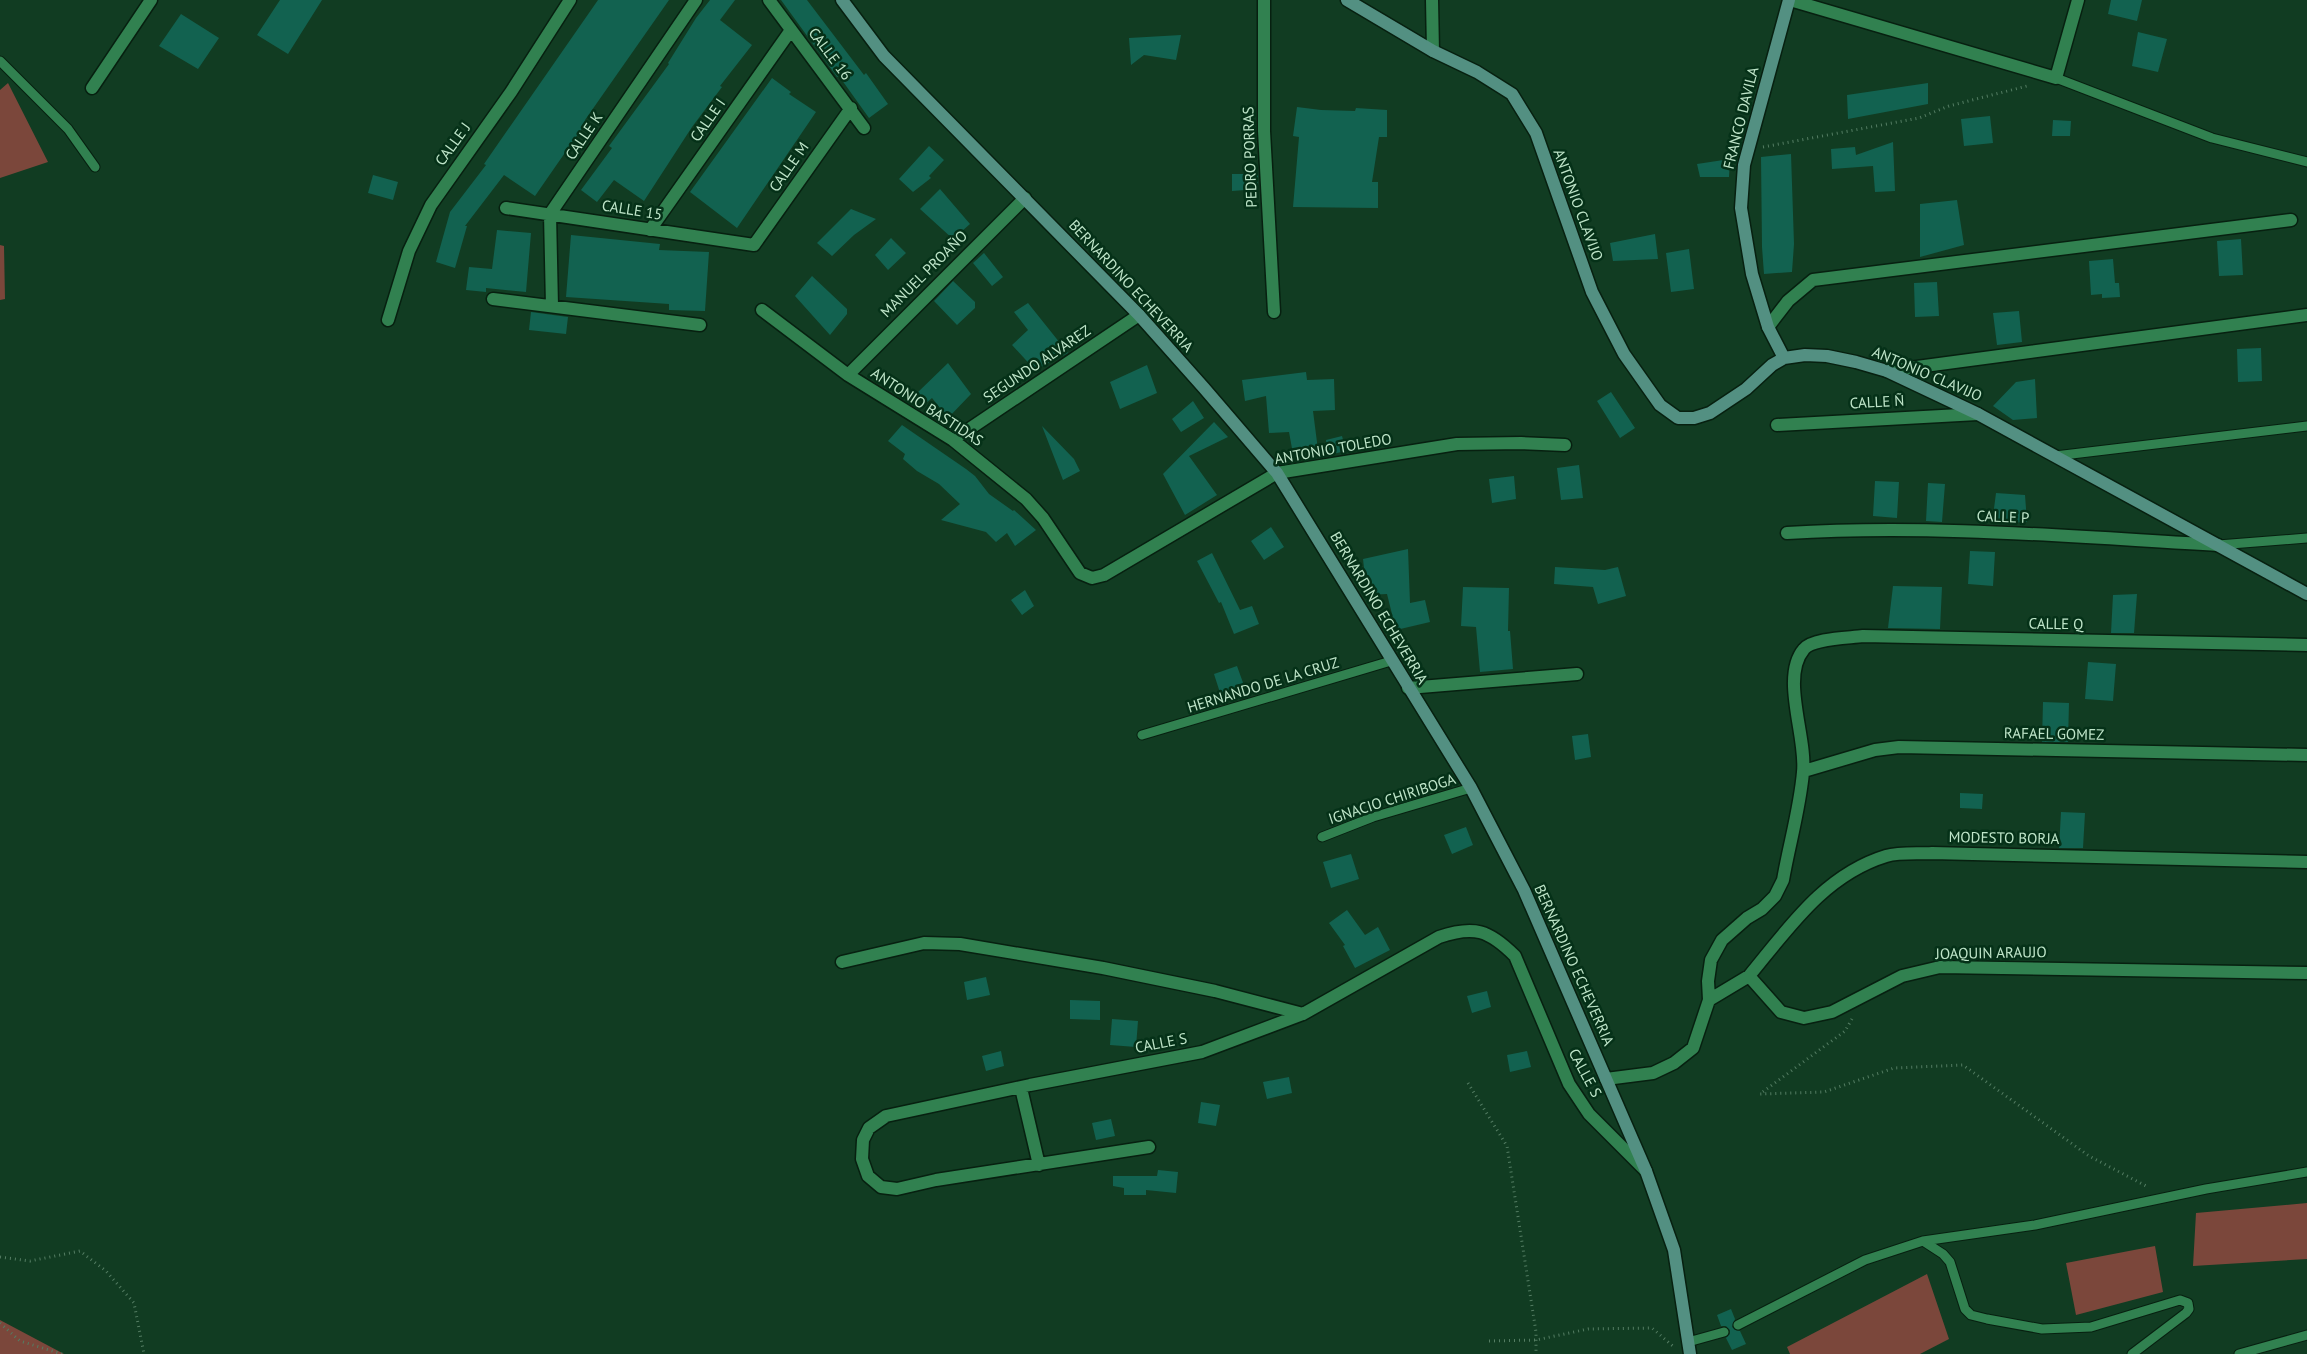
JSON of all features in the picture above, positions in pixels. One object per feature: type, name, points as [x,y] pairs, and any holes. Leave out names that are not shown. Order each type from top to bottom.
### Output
[{"type":"street","points":[[92,88],[151,0]]},
{"type":"street","name":"CALLE J","points":[[388,320],[409,251],[430,205],[511,92],[570,0]]},
{"type":"street","name":"CALLE K","points":[[550,214],[696,0]]},
{"type":"street","name":"CALLE 16","points":[[769,0],[864,128]]},
{"type":"street","name":"BERNARDINO ECHEVERRIA","points":[[842,0],[884,56],[1025,198],[1138,316],[1204,388],[1277,473],[1391,661],[1471,788],[1524,890],[1646,1171],[1674,1250],[1689,1348]]},
{"type":"street","name":"PEDRO PORRAS","points":[[1264,0],[1264,131],[1274,312]]},
{"type":"street","name":"ANTONIO CLAVIJO","points":[[1347,0],[1433,51],[1477,72],[1512,94],[1536,133],[1592,292],[1624,354],[1660,405],[1678,418],[1694,418],[1710,413],[1746,389],[1772,365],[1784,358],[1805,355],[1827,356],[1887,371],[1978,414],[2307,594]]},
{"type":"street","points":[[1432,0],[1433,51]]},
{"type":"street","points":[[1790,0],[2056,78],[2078,0]]},
{"type":"street","name":"FRANCO DAVILA","points":[[1784,358],[1768,327],[1752,274],[1741,208],[1744,165],[1790,0]]},
{"type":"street","name":"CALLE I","points":[[650,230],[791,30]]},
{"type":"street","name":"CALLE M","points":[[754,245],[850,108]]},
{"type":"street","name":"MANUEL PROAÑO","points":[[848,375],[1025,198]]},
{"type":"street","name":"CALLE 15","points":[[506,208],[754,245]]},
{"type":"street","points":[[550,214],[552,306]]},
{"type":"street","points":[[1768,327],[1788,301],[1813,280],[2291,220]]},
{"type":"street","points":[[493,299],[700,324]]},
{"type":"street","name":"ANTONIO BASTIDAS","points":[[762,310],[848,375],[953,440],[1026,499],[1043,518],[1080,573],[1092,578],[1104,576]]},
{"type":"street","name":"SEGUNDO ALVAREZ","points":[[953,440],[1138,316]]},
{"type":"street","points":[[1887,371],[2307,316]]},
{"type":"street","name":"CALLE Ñ","points":[[1777,425],[1978,414]]},
{"type":"street","name":"ANTONIO TOLEDO","points":[[1104,576],[1277,473],[1457,444],[1521,443],[1565,445]]},
{"type":"street","name":"CALLE P","points":[[1787,533],[1855,529],[1997,533],[2218,545]]},
{"type":"street","name":"CALLE Q","points":[[1804,771],[1794,677],[1797,659],[1806,647],[1828,640],[1863,636],[2307,645]]},
{"type":"street","points":[[1408,688],[1577,674]]},
{"type":"street","name":"RAFAEL GOMEZ","points":[[1804,771],[1875,750],[1899,747],[2307,755]]},
{"type":"street","points":[[1606,1079],[1654,1073],[1674,1064],[1693,1048],[1709,1000],[1708,981],[1711,960],[1722,940],[1748,918],[1762,910],[1775,896],[1783,880],[1804,771]]},
{"type":"street","name":"MODESTO BORJA","points":[[1749,976],[1813,898],[1849,871],[1887,856],[1932,853],[2307,862]]},
{"type":"street","name":"CALLE S","points":[[1149,1147],[936,1180],[897,1189],[881,1187],[868,1176],[862,1159],[863,1140],[869,1128],[886,1116],[1202,1052],[1303,1014],[1439,937],[1460,930],[1481,931],[1500,941],[1515,956],[1569,1084],[1589,1114],[1646,1171]]},
{"type":"street","points":[[842,962],[924,943],[960,944],[1103,968],[1215,991],[1303,1014]]},
{"type":"street","name":"JOAQUIN ARAUJO","points":[[1749,976],[1781,1012],[1804,1018],[1832,1012],[1902,976],[1940,967],[2307,973]]},
{"type":"street","points":[[1709,1000],[1749,976]]},
{"type":"street","points":[[1022,1088],[1039,1165]]},
{"type":"lane","points":[[0,61],[68,129],[95,167]]},
{"type":"lane","points":[[2056,78],[2212,138],[2307,162]]},
{"type":"lane","points":[[2055,456],[2307,426]]},
{"type":"lane","points":[[2218,545],[2307,538]]},
{"type":"lane","name":"HERNANDO DE LA CRUZ","points":[[1142,735],[1391,661]]},
{"type":"lane","name":"IGNACIO CHIRIBOGA","points":[[1322,837],[1373,817],[1471,788]]},
{"type":"lane","points":[[1738,1325],[1865,1260],[1923,1241],[2035,1225],[2166,1197],[2307,1172]]},
{"type":"lane","points":[[1923,1241],[1943,1254],[1950,1262],[1965,1309],[1971,1315],[1987,1319],[2042,1328],[2091,1327],[2180,1300],[2188,1303],[2189,1308],[2186,1313],[2132,1354]]},
{"type":"lane","points":[[1689,1348],[1724,1332]]},
{"type":"lane","points":[[2239,1354],[2307,1335]]},
{"type":"path","points":[[1748,150],[1919,118],[1949,106],[2021,87],[2043,84],[2056,78]]},
{"type":"path","points":[[1855,1015],[1845,1030],[1760,1094],[1824,1092],[1894,1068],[1963,1065],[2089,1156],[2166,1197]]},
{"type":"path","points":[[1468,1083],[1507,1146],[1536,1340],[1536,1354]]},
{"type":"path","points":[[0,1257],[30,1262],[80,1251],[106,1271],[134,1303],[144,1354]]},
{"type":"path","points":[[0,1323],[20,1341],[62,1354]]},
{"type":"path","points":[[1489,1341],[1536,1340],[1588,1329],[1652,1328],[1682,1354]]},
{"type":"shaded area","points":[[8,83],[48,162],[0,178],[0,90]]},
{"type":"shaded area","points":[[0,245],[4,246],[5,299],[0,300]]},
{"type":"shaded area","points":[[2307,1203],[2307,1259],[2193,1266],[2196,1213]]},
{"type":"shaded area","points":[[2155,1246],[2163,1292],[2076,1315],[2066,1263]]},
{"type":"shaded area","points":[[1927,1274],[1949,1339],[1920,1354],[1790,1354],[1787,1347]]},
{"type":"shaded area","points":[[0,1320],[64,1354],[0,1354]]},
{"type":"building","points":[[280,0],[322,0],[288,54],[257,35]]},
{"type":"building","points":[[598,0],[669,0],[585,120],[587,121],[535,196],[504,175],[465,226],[467,226],[455,268],[436,262],[450,212],[486,165],[484,164]]},
{"type":"building","points":[[710,0],[735,0],[720,20],[752,45],[720,86],[722,87],[692,127],[644,201],[614,180],[597,202],[581,190],[612,148],[609,146],[669,64],[696,18]]},
{"type":"building","points":[[781,0],[807,0],[864,75],[866,73],[888,104],[869,118]]},
{"type":"building","points":[[2111,0],[2142,0],[2137,21],[2108,14]]},
{"type":"building","points":[[181,14],[219,38],[198,69],[159,46]]},
{"type":"building","points":[[2138,32],[2167,39],[2158,72],[2132,66]]},
{"type":"building","points":[[1181,35],[1176,60],[1144,55],[1131,65],[1129,38]]},
{"type":"building","points":[[772,78],[791,92],[789,94],[816,112],[737,228],[690,192]]},
{"type":"building","points":[[1928,83],[1928,104],[1848,119],[1847,95]]},
{"type":"building","points":[[1297,107],[1321,110],[1355,111],[1356,108],[1387,110],[1387,137],[1379,137],[1372,182],[1378,182],[1378,208],[1293,207],[1299,137],[1293,136]]},
{"type":"building","points":[[1990,116],[1993,143],[1964,146],[1961,119]]},
{"type":"building","points":[[2053,120],[2071,121],[2070,136],[2052,136]]},
{"type":"building","points":[[1893,142],[1895,191],[1875,192],[1873,166],[1832,169],[1831,149],[1855,147],[1856,155]]},
{"type":"building","points":[[929,146],[944,160],[929,176],[931,178],[913,192],[899,179]]},
{"type":"building","points":[[1791,154],[1794,244],[1792,272],[1764,274],[1761,157]]},
{"type":"building","points":[[1730,159],[1729,177],[1700,177],[1697,164]]},
{"type":"building","points":[[1232,174],[1258,174],[1258,189],[1232,191]]},
{"type":"building","points":[[373,175],[398,182],[393,200],[368,193]]},
{"type":"building","points":[[940,189],[970,224],[953,239],[920,209]]},
{"type":"building","points":[[1957,200],[1964,245],[1920,257],[1920,204]]},
{"type":"building","points":[[851,209],[876,219],[854,235],[832,256],[817,243]]},
{"type":"building","points":[[497,230],[531,233],[526,292],[486,288],[486,292],[466,290],[469,267],[492,269]]},
{"type":"building","points":[[1655,234],[1658,259],[1613,261],[1610,243]]},
{"type":"building","points":[[571,235],[660,244],[659,250],[709,252],[705,311],[669,310],[669,304],[566,297]]},
{"type":"building","points":[[891,238],[906,253],[888,270],[875,255]]},
{"type":"building","points":[[2241,239],[2243,275],[2219,276],[2217,241]]},
{"type":"building","points":[[1689,249],[1694,289],[1671,292],[1666,253]]},
{"type":"building","points":[[984,253],[1003,277],[992,286],[973,263]]},
{"type":"building","points":[[2113,259],[2115,283],[2119,283],[2120,297],[2102,298],[2102,294],[2091,295],[2089,261]]},
{"type":"building","points":[[812,276],[847,309],[847,314],[830,335],[795,296]]},
{"type":"building","points":[[953,281],[975,302],[975,308],[957,325],[934,301]]},
{"type":"building","points":[[1937,282],[1939,316],[1915,317],[1914,283]]},
{"type":"building","points":[[1028,303],[1068,353],[1035,370],[1012,345],[1028,330],[1014,312]]},
{"type":"building","points":[[2019,311],[2022,342],[1997,345],[1993,313]]},
{"type":"building","points":[[531,312],[568,317],[566,334],[529,330]]},
{"type":"building","points":[[2261,348],[2262,381],[2238,382],[2237,349]]},
{"type":"building","points":[[948,363],[971,394],[948,418],[932,398],[925,404],[916,394]]},
{"type":"building","points":[[1147,365],[1157,393],[1120,409],[1110,382]]},
{"type":"building","points":[[1306,372],[1307,380],[1334,379],[1335,410],[1313,411],[1318,450],[1293,454],[1289,432],[1269,433],[1266,396],[1245,401],[1242,380]]},
{"type":"building","points":[[2035,379],[2037,418],[2013,420],[1993,406],[2016,382]]},
{"type":"building","points":[[1611,392],[1635,428],[1620,438],[1597,401]]},
{"type":"building","points":[[1193,401],[1204,418],[1181,432],[1172,419]]},
{"type":"building","points":[[1214,422],[1228,437],[1189,456],[1217,495],[1185,515],[1163,474]]},
{"type":"building","points":[[902,425],[975,476],[989,494],[1014,510],[1036,530],[1015,546],[1007,533],[996,542],[986,532],[941,520],[960,504],[939,484],[917,471],[903,459],[905,454],[888,441]]},
{"type":"building","points":[[1042,426],[1074,459],[1080,471],[1063,480]]},
{"type":"building","points":[[1342,436],[1346,451],[1328,455],[1326,440]]},
{"type":"building","points":[[1579,465],[1583,498],[1561,500],[1557,468]]},
{"type":"building","points":[[1514,476],[1516,499],[1492,503],[1489,479]]},
{"type":"building","points":[[1875,481],[1899,482],[1897,518],[1873,516]]},
{"type":"building","points":[[1928,483],[1945,484],[1942,522],[1926,521]]},
{"type":"building","points":[[1996,493],[2025,495],[2027,522],[1992,524]]},
{"type":"building","points":[[1271,527],[1284,547],[1264,560],[1251,541]]},
{"type":"building","points":[[1408,549],[1410,603],[1425,600],[1430,622],[1396,630],[1387,594],[1367,595],[1363,559]]},
{"type":"building","points":[[1970,551],[1995,552],[1993,586],[1968,584]]},
{"type":"building","points":[[1212,553],[1240,610],[1252,606],[1259,624],[1234,634],[1221,602],[1219,603],[1197,561]]},
{"type":"building","points":[[1555,567],[1605,570],[1618,567],[1626,596],[1598,604],[1593,587],[1554,584]]},
{"type":"building","points":[[1893,586],[1942,587],[1940,629],[1888,628]]},
{"type":"building","points":[[1463,587],[1509,588],[1508,631],[1510,631],[1513,669],[1480,672],[1476,627],[1461,626]]},
{"type":"building","points":[[1025,590],[1034,606],[1022,615],[1011,600]]},
{"type":"building","points":[[2137,594],[2134,633],[2111,633],[2113,595]]},
{"type":"building","points":[[2088,662],[2116,664],[2113,701],[2085,699]]},
{"type":"building","points":[[1237,666],[1246,691],[1222,699],[1214,674]]},
{"type":"building","points":[[2043,702],[2069,703],[2068,742],[2042,742]]},
{"type":"building","points":[[1588,734],[1591,757],[1575,760],[1572,736]]},
{"type":"building","points":[[1960,793],[1983,794],[1982,809],[1960,808]]},
{"type":"building","points":[[2061,812],[2085,813],[2083,848],[2059,848]]},
{"type":"building","points":[[1466,827],[1473,845],[1452,854],[1444,835]]},
{"type":"building","points":[[1351,854],[1359,879],[1331,888],[1323,862]]},
{"type":"building","points":[[1347,910],[1365,935],[1378,927],[1390,950],[1355,968],[1343,946],[1345,945],[1329,923]]},
{"type":"building","points":[[986,977],[990,995],[967,1000],[964,982]]},
{"type":"building","points":[[1487,991],[1491,1007],[1472,1013],[1467,996]]},
{"type":"building","points":[[1070,1000],[1100,1001],[1100,1020],[1070,1019]]},
{"type":"building","points":[[1112,1019],[1138,1021],[1136,1047],[1110,1045]]},
{"type":"building","points":[[1001,1051],[1004,1066],[986,1071],[982,1056]]},
{"type":"building","points":[[1527,1051],[1531,1067],[1510,1072],[1507,1055]]},
{"type":"building","points":[[1289,1077],[1292,1093],[1267,1099],[1263,1082]]},
{"type":"building","points":[[1201,1102],[1220,1105],[1216,1126],[1198,1123]]},
{"type":"building","points":[[1111,1119],[1115,1136],[1096,1140],[1092,1123]]},
{"type":"building","points":[[1158,1170],[1178,1172],[1176,1193],[1146,1190],[1146,1195],[1124,1195],[1124,1188],[1113,1186],[1113,1176],[1157,1176]]},
{"type":"building","points":[[1731,1309],[1735,1319],[1732,1327],[1740,1331],[1746,1344],[1732,1350],[1726,1338],[1730,1334],[1730,1330],[1726,1326],[1721,1326],[1717,1315]]}]
